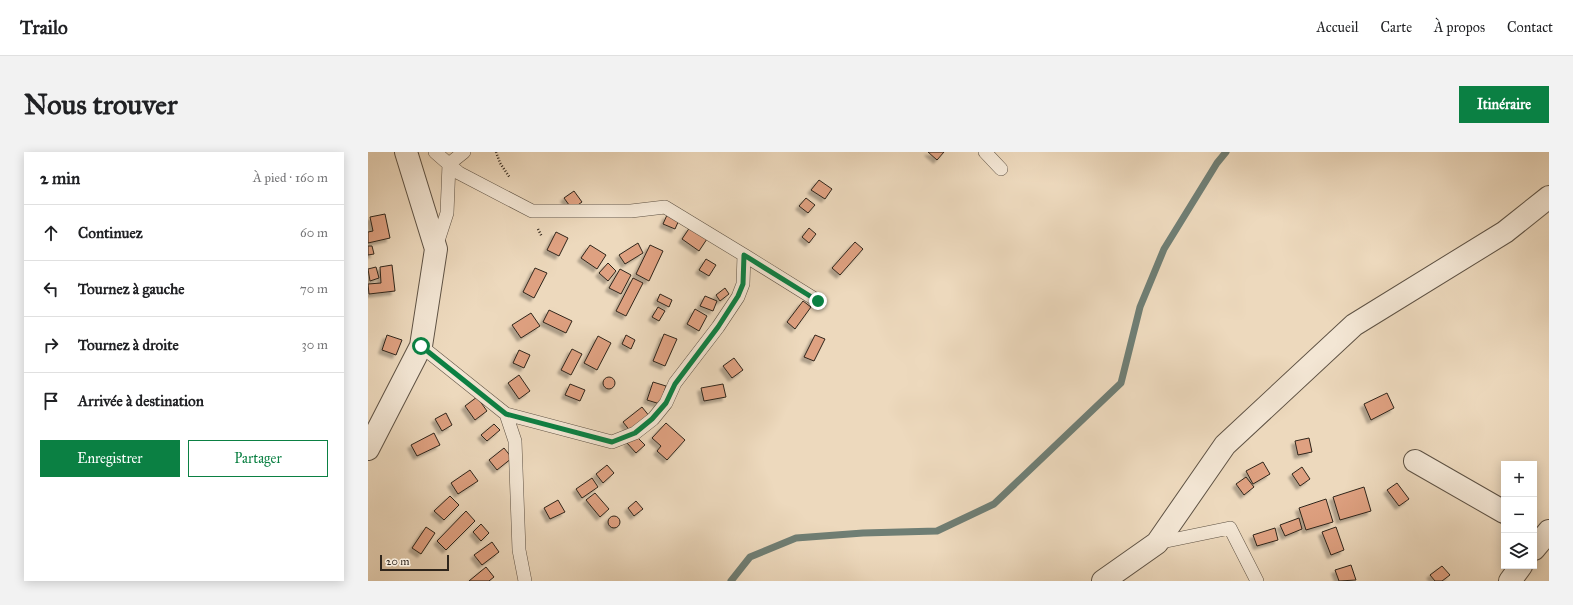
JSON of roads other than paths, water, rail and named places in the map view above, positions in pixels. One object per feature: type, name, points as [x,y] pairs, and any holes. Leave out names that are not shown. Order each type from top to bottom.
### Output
[{"type":"street","points":[[368,449],[421,346],[436,249],[406,152]]},
{"type":"street","points":[[1103,581],[1157,543],[1225,445],[1354,325],[1505,232],[1549,197]]},
{"type":"street","points":[[1415,461],[1501,510]]},
{"type":"street","points":[[1510,581],[1519,569]]},
{"type":"lane","points":[[435,152],[459,172],[532,211],[631,211],[665,207],[818,301]]},
{"type":"lane","points":[[436,249],[447,213],[449,164],[464,152]]},
{"type":"lane","points":[[985,152],[1001,169]]},
{"type":"lane","points":[[421,346],[506,414],[612,442],[635,433],[652,419],[666,403],[675,384],[718,327],[738,296],[743,284],[744,255]]},
{"type":"lane","points":[[506,414],[515,441],[520,550],[524,581]]},
{"type":"lane","points":[[1157,543],[1230,528],[1257,581]]},
{"type":"waterway","points":[[731,581],[750,557],[796,538],[863,533],[937,531],[994,504],[1121,383],[1140,307],[1164,249],[1217,163],[1226,152]]}]
